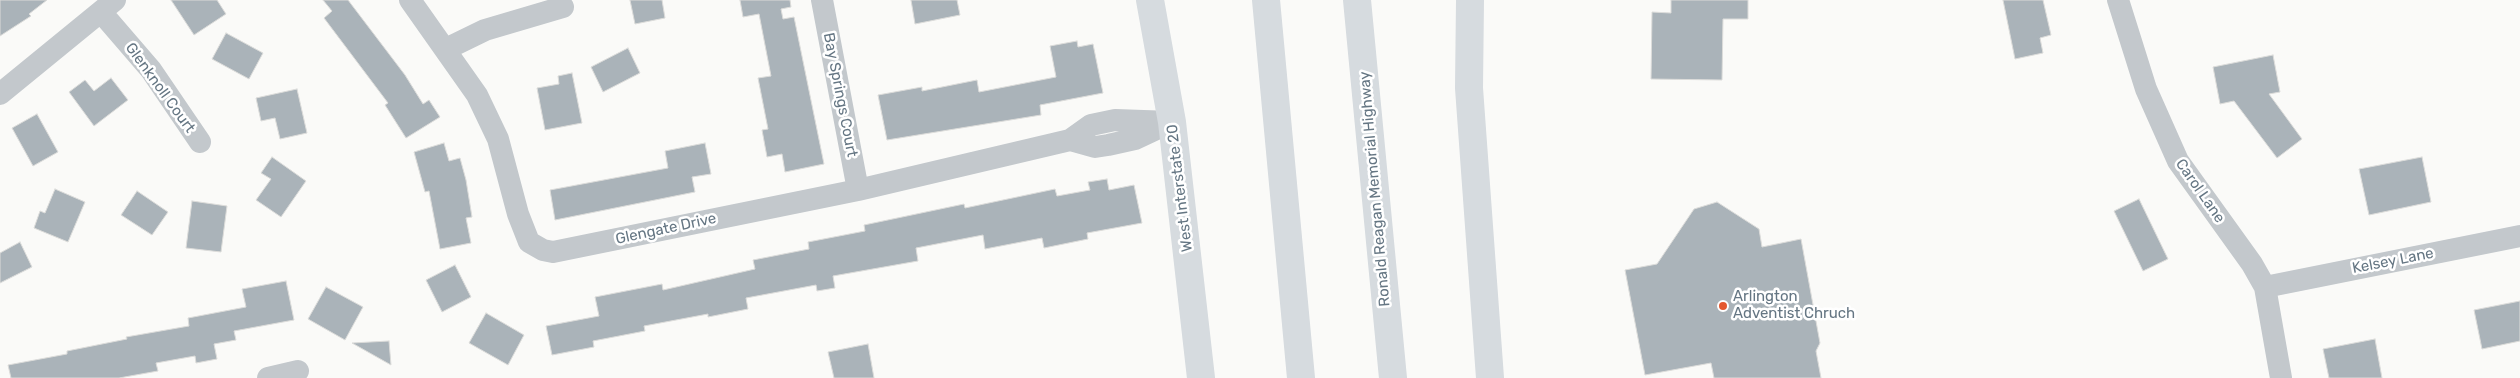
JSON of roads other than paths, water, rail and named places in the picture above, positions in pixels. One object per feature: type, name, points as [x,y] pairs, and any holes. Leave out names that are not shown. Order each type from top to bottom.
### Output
[{"type":"main road","name":"West Interstate 20","points":[[1150,0],[1172,122],[1202,378]]},
{"type":"main road","points":[[1266,0],[1301,378]]},
{"type":"main road","name":"Ronald Reagan Memorial Highway","points":[[1357,0],[1393,378]]},
{"type":"main road","points":[[1470,0],[1469,88],[1490,378]]},
{"type":"street","name":"Glengate Drive","points":[[410,0],[477,95],[498,139],[518,214],[529,242],[543,250],[553,252],[858,190],[1070,140],[1091,125],[1115,120],[1172,122]]},
{"type":"street","name":"Bay Springs Court","points":[[822,0],[858,190]]},
{"type":"street","name":"Carol Lane","points":[[2118,0],[2146,89],[2178,161],[2252,264],[2265,287],[2281,378]]},
{"type":"street","points":[[0,94],[108,6]]},
{"type":"street","name":"Glenknoll Court","points":[[108,6],[200,142]]},
{"type":"street","points":[[446,49],[485,30],[564,7]]},
{"type":"street","points":[[1115,120],[1119,142]]},
{"type":"street","name":"Glengate Drive","points":[[1070,140],[1095,147],[1135,139],[1172,122]]},
{"type":"street","name":"Kelsey Lane","points":[[2265,287],[2520,236]]},
{"type":"street","points":[[268,378],[298,371]]},
{"type":"place","name":"Arlington Adventist Chruch","points":[[1723,306]]}]
